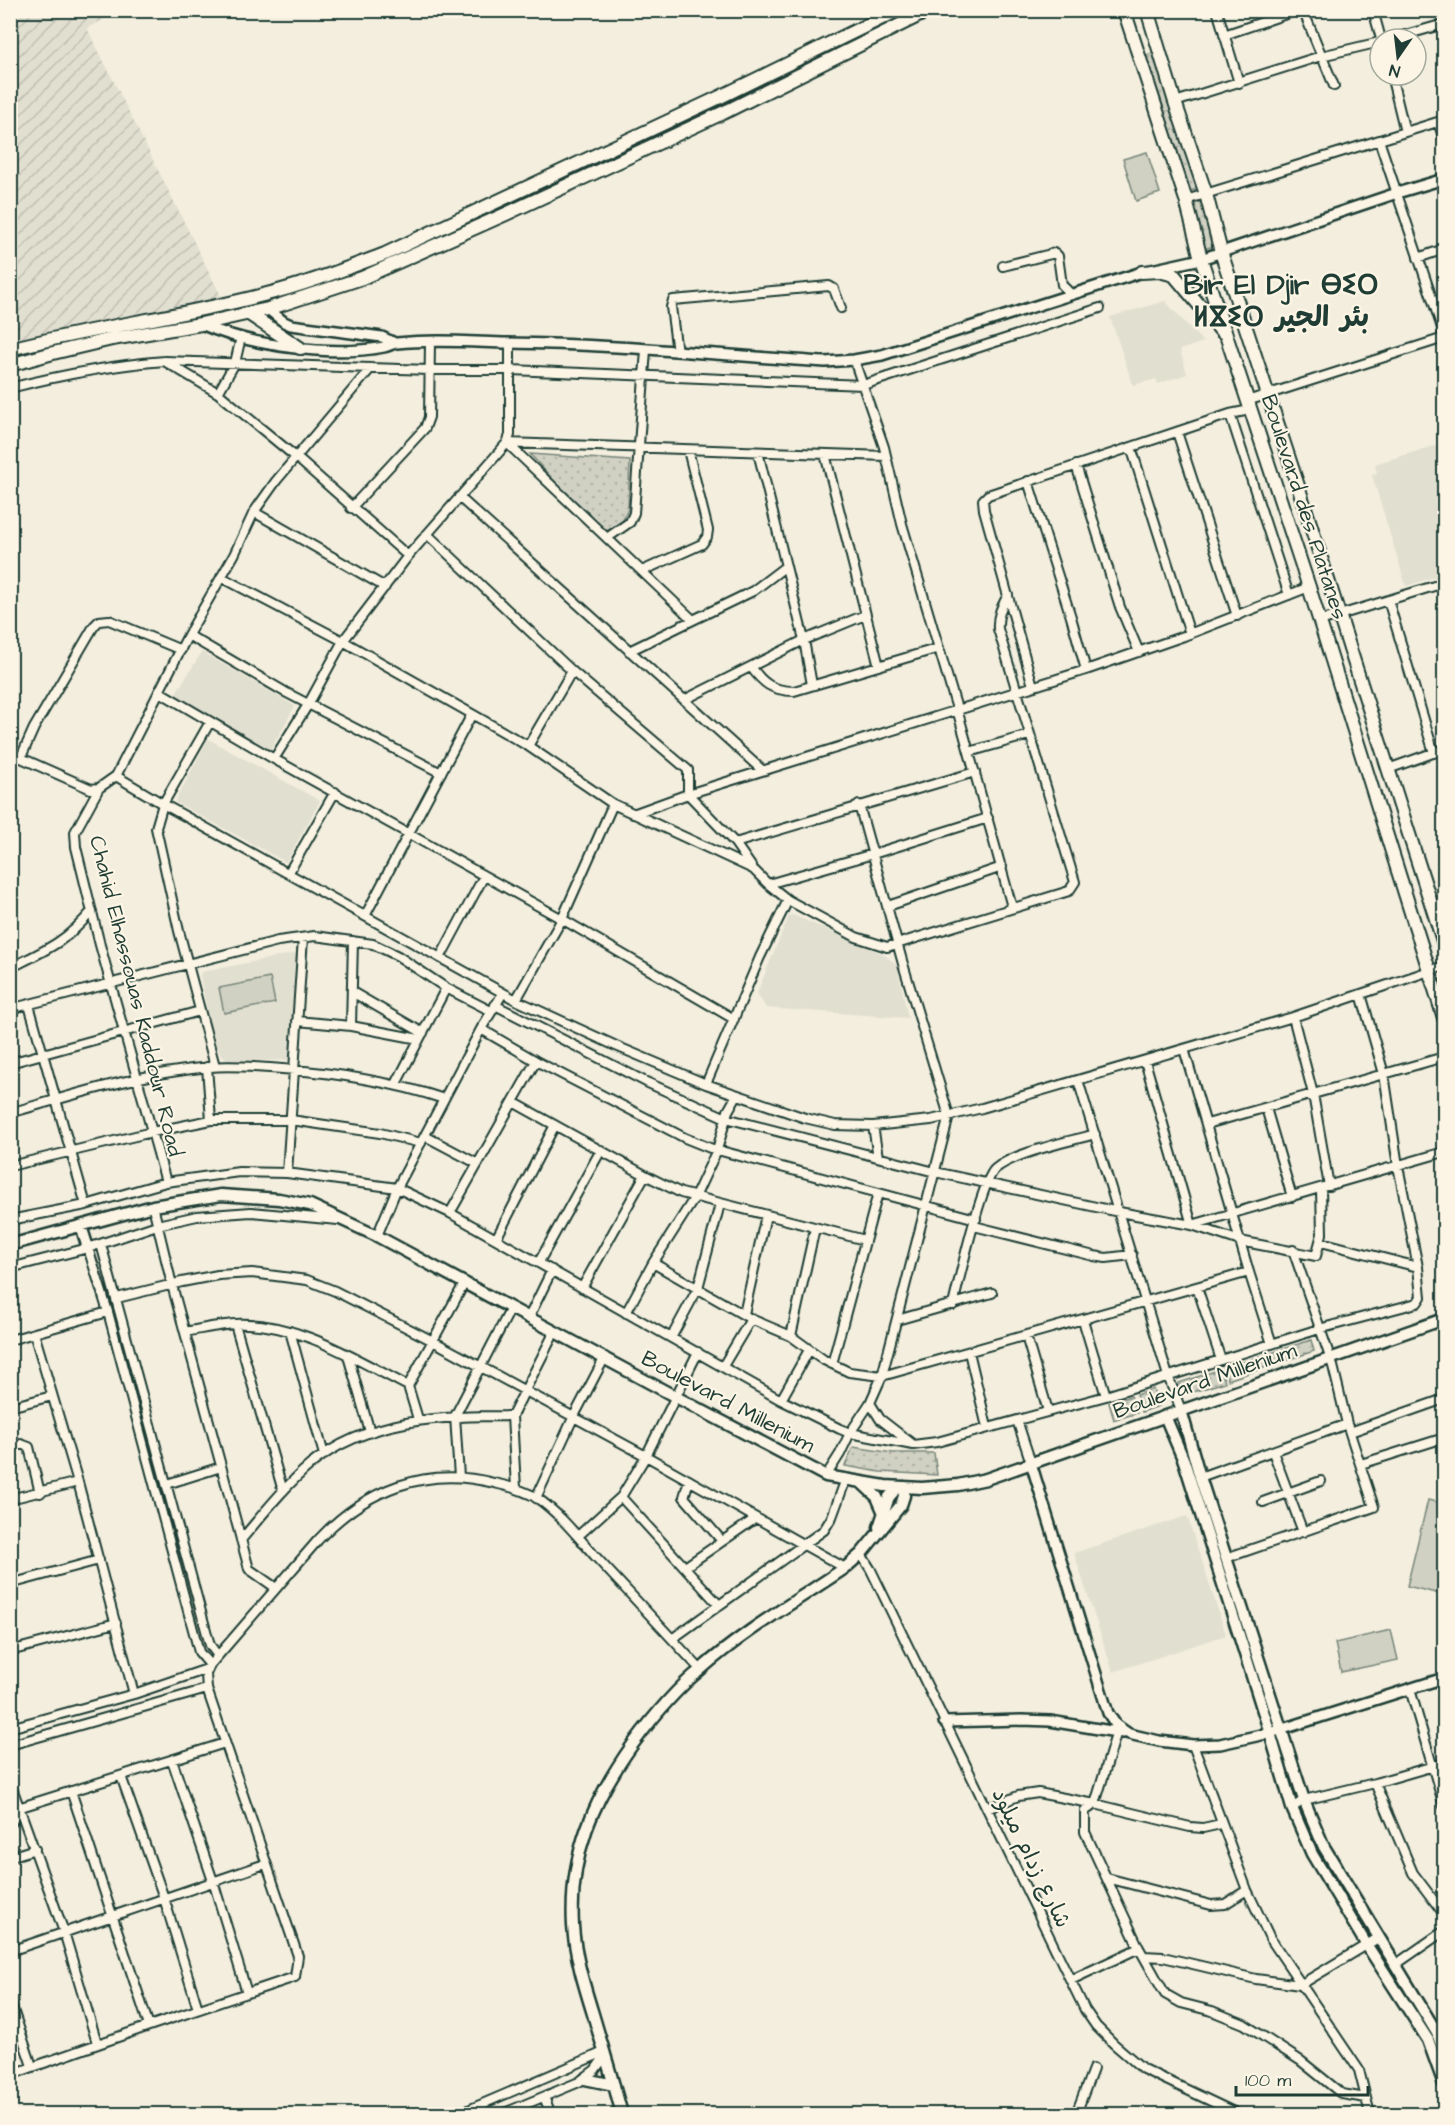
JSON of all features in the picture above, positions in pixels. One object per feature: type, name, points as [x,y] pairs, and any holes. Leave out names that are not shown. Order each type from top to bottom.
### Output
[{"type":"main road","points":[[10,349],[89,330],[265,295],[385,254],[722,96],[898,10]]},
{"type":"main road","points":[[10,366],[112,339],[249,314],[362,278],[468,232],[729,110],[930,10]]},
{"type":"main road","name":"Boulevard des Platanes","points":[[1125,10],[1186,200],[1201,259],[1320,621],[1444,1018]]},
{"type":"main road","name":"Boulevard des Platanes","points":[[1147,10],[1206,194],[1221,252],[1444,944]]},
{"type":"main road","points":[[1139,54],[1158,46]]},
{"type":"main road","points":[[1142,272],[1159,271],[1174,275],[1226,336]]},
{"type":"main road","points":[[249,314],[300,348]]},
{"type":"main road","name":"Boulevard Millenium","points":[[10,1245],[153,1206],[221,1195],[250,1196],[310,1205],[346,1220],[465,1282],[826,1476],[901,1487],[922,1488],[977,1481],[1444,1319]]},
{"type":"main road","points":[[81,1226],[88,1248]]},
{"type":"main road","points":[[1181,1410],[1275,1731],[1292,1808],[1312,1854],[1365,1944],[1428,2040],[1444,2084]]},
{"type":"main road","points":[[1165,1416],[1184,1461],[1275,1731],[1324,1847],[1437,2033],[1444,2052]]},
{"type":"main road","points":[[859,1482],[867,1486],[878,1497],[888,1515]]},
{"type":"main road","points":[[622,2115],[583,1980],[573,1926],[573,1899],[581,1845],[593,1810],[615,1770],[661,1708],[700,1669],[741,1638],[845,1568],[861,1554],[888,1515],[903,1501],[901,1487]]},
{"type":"main road","points":[[888,1515],[922,1488]]},
{"type":"main road","points":[[585,2079],[614,2085]]},
{"type":"street","points":[[1217,10],[1239,83]]},
{"type":"street","points":[[1224,35],[1300,10],[1334,86]]},
{"type":"street","points":[[1373,10],[1378,27]]},
{"type":"street","points":[[1428,29],[1444,24]]},
{"type":"street","points":[[1175,102],[1368,43]]},
{"type":"street","points":[[1393,87],[1405,132]]},
{"type":"street","points":[[1186,200],[1442,121],[1444,139]]},
{"type":"street","points":[[1034,686],[984,510],[983,500],[988,495],[1230,414],[1268,394],[1444,336],[1379,140]]},
{"type":"street","points":[[201,324],[273,345],[300,348],[347,349],[395,343],[430,342],[510,343],[825,362],[854,360],[882,355],[1142,272],[1201,259],[1444,179]]},
{"type":"street","points":[[1418,258],[1444,249]]},
{"type":"street","points":[[1003,266],[1055,253],[1058,256],[1062,285],[1071,294]]},
{"type":"street","points":[[677,352],[670,307],[673,300],[829,286],[834,289],[841,308]]},
{"type":"street","points":[[10,388],[60,375],[134,363],[165,361],[429,370],[511,370],[863,385],[1100,308]]},
{"type":"street","points":[[268,309],[291,325],[382,337],[395,343]]},
{"type":"street","points":[[218,393],[235,363],[241,337]]},
{"type":"street","points":[[351,508],[425,428],[429,417],[430,342]]},
{"type":"street","points":[[273,759],[309,703],[343,641],[408,556],[507,443],[510,435],[510,343]]},
{"type":"street","points":[[607,538],[630,522],[634,513],[646,375],[646,350]]},
{"type":"street","points":[[854,360],[886,456],[902,524],[957,709],[1012,908]]},
{"type":"street","points":[[165,361],[218,393],[297,458],[408,556]]},
{"type":"street","points":[[10,753],[91,789],[99,788],[116,776],[188,636],[234,555],[254,512],[276,481],[371,368]]},
{"type":"street","points":[[1230,414],[1289,596]]},
{"type":"street","points":[[1177,432],[1237,616]]},
{"type":"street","points":[[507,443],[886,456]]},
{"type":"street","points":[[507,443],[693,620]]},
{"type":"street","points":[[1131,447],[1190,634]]},
{"type":"street","points":[[642,571],[702,544],[707,537],[708,530],[688,450]]},
{"type":"street","points":[[758,452],[804,640],[812,685]]},
{"type":"street","points":[[825,454],[879,666]]},
{"type":"street","points":[[1076,465],[1120,606],[1139,652]]},
{"type":"street","points":[[1028,481],[1086,670]]},
{"type":"street","points":[[459,497],[762,771]]},
{"type":"street","points":[[254,512],[385,587]]},
{"type":"street","points":[[427,534],[572,670],[688,770],[688,794],[735,843],[753,869],[768,884],[788,900],[856,937],[887,947],[1069,891],[1075,882],[998,629],[997,620],[1008,595]]},
{"type":"street","points":[[629,651],[753,591],[786,566]]},
{"type":"street","points":[[221,577],[343,641],[472,714],[528,747],[613,804],[753,869]]},
{"type":"street","points":[[1320,621],[1444,583]]},
{"type":"street","points":[[633,814],[688,794],[1086,670],[1190,634],[1309,587]]},
{"type":"street","points":[[1388,600],[1434,753]]},
{"type":"street","points":[[684,700],[804,640],[865,615]]},
{"type":"street","points":[[21,757],[34,728],[99,621],[109,620],[181,650]]},
{"type":"street","points":[[188,636],[285,692],[441,773]]},
{"type":"street","points":[[751,667],[770,688],[794,691],[939,648]]},
{"type":"street","points":[[528,747],[572,670]]},
{"type":"street","points":[[159,692],[273,759],[562,919],[734,1019]]},
{"type":"street","points":[[365,916],[472,714]]},
{"type":"street","points":[[210,722],[163,804],[156,823],[156,833],[200,1011],[211,1067],[211,1120]]},
{"type":"street","points":[[969,752],[1029,735]]},
{"type":"street","points":[[1388,769],[1444,750]]},
{"type":"street","points":[[735,843],[975,772]]},
{"type":"street","points":[[116,776],[516,1000],[706,1084],[805,1118],[835,1125],[873,1126],[949,1116],[1293,1017],[1444,966]]},
{"type":"street","name":"Chahid Elhassouas Kaddour Road","points":[[99,788],[75,832],[83,878],[166,1182]]},
{"type":"street","points":[[289,872],[335,792]]},
{"type":"street","points":[[516,1000],[562,919],[613,804]]},
{"type":"street","points":[[826,1476],[870,1403],[882,1376],[949,1116],[859,805]]},
{"type":"street","points":[[768,884],[988,818]]},
{"type":"street","points":[[888,906],[1002,867]]},
{"type":"street","points":[[440,958],[484,876]]},
{"type":"street","points":[[706,1084],[777,920],[788,900]]},
{"type":"street","points":[[1432,906],[1444,902]]},
{"type":"street","points":[[10,968],[51,949],[68,937],[92,911]]},
{"type":"street","points":[[10,1009],[278,941],[315,936],[373,944],[398,956],[446,988],[726,1118],[986,1184],[1192,1225],[1240,1241],[1316,1256],[1321,1242],[1325,1187],[1313,1094],[1293,1017]]},
{"type":"street","points":[[287,1173],[303,938]]},
{"type":"street","points":[[351,1026],[354,941]]},
{"type":"street","points":[[396,1084],[446,988]]},
{"type":"street","points":[[352,992],[421,1036]]},
{"type":"street","points":[[377,1236],[397,1188],[503,993]]},
{"type":"street","points":[[10,1221],[86,1204],[166,1182],[239,1172],[287,1173],[397,1188],[450,1213],[781,1400],[850,1433],[913,1445],[951,1440],[987,1427],[1106,1396],[1319,1329],[1417,1303],[1421,1297],[1418,1267],[1398,1166],[1384,1074],[1361,994]]},
{"type":"street","points":[[29,1005],[86,1204]]},
{"type":"street","points":[[10,1063],[200,1011]]},
{"type":"street","points":[[297,1021],[421,1036]]},
{"type":"street","points":[[482,1029],[536,1061],[685,1138],[1094,1256],[1106,1258],[1132,1256]]},
{"type":"street","points":[[1184,1049],[1272,1344]]},
{"type":"street","points":[[1207,1124],[1444,1057]]},
{"type":"street","points":[[450,1213],[536,1061]]},
{"type":"street","points":[[1145,1061],[1192,1225]]},
{"type":"street","points":[[10,1113],[137,1078],[211,1067],[294,1070],[396,1084],[444,1099]]},
{"type":"street","points":[[1078,1080],[1168,1376],[1181,1410]]},
{"type":"street","points":[[626,1313],[653,1263],[695,1197],[717,1149],[726,1118],[737,1095]]},
{"type":"street","points":[[513,1102],[645,1175],[695,1197],[865,1240]]},
{"type":"street","points":[[1266,1108],[1292,1197]]},
{"type":"street","points":[[10,1166],[211,1120],[291,1120],[423,1139],[478,1164]]},
{"type":"street","points":[[496,1239],[555,1125]]},
{"type":"street","points":[[873,1126],[878,1157]]},
{"type":"street","points":[[953,1305],[986,1184],[993,1171],[1017,1158],[1095,1134]]},
{"type":"street","points":[[539,1263],[601,1150]]},
{"type":"street","points":[[1192,1225],[1444,1152]]},
{"type":"street","points":[[582,1288],[645,1175]]},
{"type":"street","points":[[832,1364],[878,1193]]},
{"type":"street","points":[[671,1338],[698,1288],[720,1204]]},
{"type":"street","points":[[153,1206],[172,1285],[249,1569],[276,1588]]},
{"type":"street","points":[[10,1268],[88,1248],[157,1225],[197,1216],[251,1212],[346,1220]]},
{"type":"street","points":[[723,1366],[748,1316],[766,1215]]},
{"type":"street","points":[[791,1336],[815,1228]]},
{"type":"street","points":[[1321,1242],[1418,1267]]},
{"type":"street","points":[[101,1244],[210,1645],[218,1656]]},
{"type":"street","points":[[88,1248],[108,1312],[199,1652],[209,1667]]},
{"type":"street","points":[[1226,1558],[1374,1507],[1347,1424],[1330,1358],[1293,1250]]},
{"type":"street","points":[[653,1263],[748,1316],[791,1336],[832,1364],[849,1372],[882,1376],[1249,1272]]},
{"type":"street","points":[[529,1317],[552,1270]]},
{"type":"street","points":[[117,1298],[218,1275],[252,1273],[307,1280],[335,1291],[480,1366],[845,1568]]},
{"type":"street","points":[[418,1419],[408,1386],[465,1282]]},
{"type":"street","points":[[1197,1287],[1221,1360]]},
{"type":"street","points":[[897,1320],[992,1293]]},
{"type":"street","points":[[459,1477],[455,1416],[511,1308]]},
{"type":"street","points":[[10,1340],[108,1312]]},
{"type":"street","points":[[1083,1320],[1106,1396]]},
{"type":"street","points":[[185,1332],[235,1324],[290,1331],[319,1342],[408,1386]]},
{"type":"street","points":[[235,1324],[283,1491]]},
{"type":"street","points":[[290,1331],[324,1455]]},
{"type":"street","points":[[516,1488],[512,1416],[555,1331]]},
{"type":"street","points":[[34,1333],[78,1482],[134,1694]]},
{"type":"street","points":[[1026,1336],[1048,1411]]},
{"type":"street","points":[[781,1400],[809,1350]]},
{"type":"street","points":[[969,1352],[987,1427]]},
{"type":"street","points":[[578,1536],[621,1497],[646,1456],[698,1353]]},
{"type":"street","points":[[348,1356],[370,1432]]},
{"type":"street","points":[[536,1498],[573,1416],[605,1358]]},
{"type":"street","points":[[10,1407],[52,1396]]},
{"type":"street","points":[[1350,1432],[1444,1399]]},
{"type":"street","points":[[870,1403],[884,1423],[913,1445]]},
{"type":"street","points":[[241,1540],[283,1491],[311,1464],[370,1432],[418,1419],[455,1416],[512,1416]]},
{"type":"street","points":[[1017,1420],[1108,1713],[1116,1725],[1129,1734]]},
{"type":"street","points":[[1200,1477],[1347,1424]]},
{"type":"street","points":[[1361,1464],[1444,1438]]},
{"type":"street","points":[[10,1447],[21,1444],[29,1447],[40,1493]]},
{"type":"street","points":[[1273,1452],[1303,1532]]},
{"type":"street","points":[[150,1468],[162,1465]]},
{"type":"street","points":[[167,1484],[221,1467]]},
{"type":"street","points":[[10,2074],[295,1977],[298,1956],[265,1864],[207,1689],[206,1679],[209,1667],[276,1588],[336,1521],[354,1507],[382,1492],[411,1482],[433,1478],[459,1477],[516,1488],[536,1498],[578,1536],[700,1669]]},
{"type":"street","points":[[672,1639],[824,1530],[832,1517],[846,1479]]},
{"type":"street","points":[[689,1480],[684,1497],[722,1541]]},
{"type":"street","points":[[1263,1503],[1320,1481]]},
{"type":"street","points":[[10,1499],[78,1482]]},
{"type":"street","points":[[621,1497],[719,1605]]},
{"type":"street","points":[[685,1567],[756,1518]]},
{"type":"street","name":"شارع زدام ميلود","points":[[861,1554],[871,1570],[1085,2010],[1096,2026],[1135,2064],[1238,2115]]},
{"type":"street","points":[[10,1584],[99,1560]]},
{"type":"street","points":[[10,1640],[12,1650],[116,1623]]},
{"type":"street","points":[[10,1728],[134,1694],[209,1667]]},
{"type":"street","points":[[944,1722],[1050,1721],[1117,1731],[1159,1741],[1193,1745],[1220,1744],[1275,1731],[1444,1678]]},
{"type":"street","points":[[10,1745],[207,1689]]},
{"type":"street","points":[[1410,1689],[1444,1806]]},
{"type":"street","points":[[1117,1731],[1095,1804],[1085,1811],[1085,1832],[1139,1948],[1161,1989],[1170,1998],[1181,2003],[1212,2011],[1244,2024],[1300,2061],[1342,2094],[1366,2098]]},
{"type":"street","points":[[10,1825],[21,1807],[225,1743]]},
{"type":"street","points":[[1193,1745],[1247,1890],[1270,1938],[1359,2070],[1370,2115]]},
{"type":"street","points":[[172,1760],[213,1881],[247,1993]]},
{"type":"street","points":[[1292,1808],[1304,1800],[1444,1763]]},
{"type":"street","points":[[121,1776],[164,1898],[198,2009]]},
{"type":"street","points":[[10,1782],[21,1807],[64,1932],[97,2043]]},
{"type":"street","points":[[1375,1783],[1413,1873],[1444,1914]]},
{"type":"street","points":[[71,1791],[148,2026]]},
{"type":"street","points":[[987,1809],[1018,1796],[1038,1793],[1190,1827],[1203,1828],[1221,1824]]},
{"type":"street","points":[[10,1857],[35,1849]]},
{"type":"street","points":[[10,1951],[265,1864]]},
{"type":"street","points":[[1107,1878],[1210,1905],[1225,1904],[1247,1890]]},
{"type":"street","points":[[1395,1965],[1444,1931]]},
{"type":"street","points":[[1144,1956],[1163,1957],[1256,1979],[1300,1985],[1378,1938]]},
{"type":"street","points":[[1071,1980],[1139,1948]]},
{"type":"street","points":[[10,2001],[32,2066]]},
{"type":"street","points":[[502,2115],[585,2079],[604,2054]]},
{"type":"street","points":[[459,2115],[604,2054]]},
{"type":"street","points":[[1076,2115],[1093,2069]]},
{"type":"street","points":[[544,2097],[551,2115]]},
{"type":"shaded area","points":[[11,11],[120,11],[87,28],[224,302],[64,329],[11,346]]},
{"type":"shaded area","points":[[1155,52],[1198,189],[1186,192],[1144,56]]},
{"type":"shaded area","points":[[1147,152],[1160,193],[1136,201],[1123,159]]},
{"type":"shaded area","points":[[1203,201],[1217,245],[1204,249],[1190,205]]},
{"type":"shaded area","points":[[1165,301],[1203,342],[1180,350],[1187,374],[1158,384],[1156,379],[1133,385],[1110,317]]},
{"type":"shaded area","points":[[1444,443],[1444,574],[1406,586],[1372,475],[1377,473],[1375,464]]},
{"type":"shaded area","points":[[530,454],[630,461],[628,509],[623,520],[602,534]]},
{"type":"shaded area","points":[[202,652],[295,706],[270,751],[174,696]]},
{"type":"shaded area","points":[[208,739],[320,801],[286,862],[175,802]]},
{"type":"shaded area","points":[[793,915],[883,954],[897,965],[908,1018],[766,1008],[757,993],[789,916]]},
{"type":"shaded area","points":[[297,953],[289,1060],[228,1061],[214,1044],[200,976],[202,972]]},
{"type":"shaded area","points":[[270,978],[275,1003],[224,1013],[219,988]]},
{"type":"shaded area","points":[[1311,1340],[1314,1351],[1228,1380],[1224,1368]]},
{"type":"shaded area","points":[[1221,1369],[1225,1382],[1183,1395],[1179,1383]]},
{"type":"shaded area","points":[[1153,1389],[1159,1406],[1142,1412],[1136,1395]]},
{"type":"shaded area","points":[[1131,1396],[1137,1413],[1114,1420],[1109,1403]]},
{"type":"shaded area","points":[[853,1447],[893,1453],[934,1453],[937,1475],[880,1472],[845,1466]]},
{"type":"shaded area","points":[[1428,1500],[1444,1504],[1444,1595],[1407,1586]]},
{"type":"shaded area","points":[[1187,1516],[1226,1635],[1113,1672],[1074,1553]]},
{"type":"shaded area","points":[[1391,1630],[1398,1660],[1341,1672],[1335,1643]]},
{"type":"district","name":"Bir El Djir ⴱⵉⵔ ⵍⴵⵉⵔ بئر الجير","points":[[1281,301]]}]
